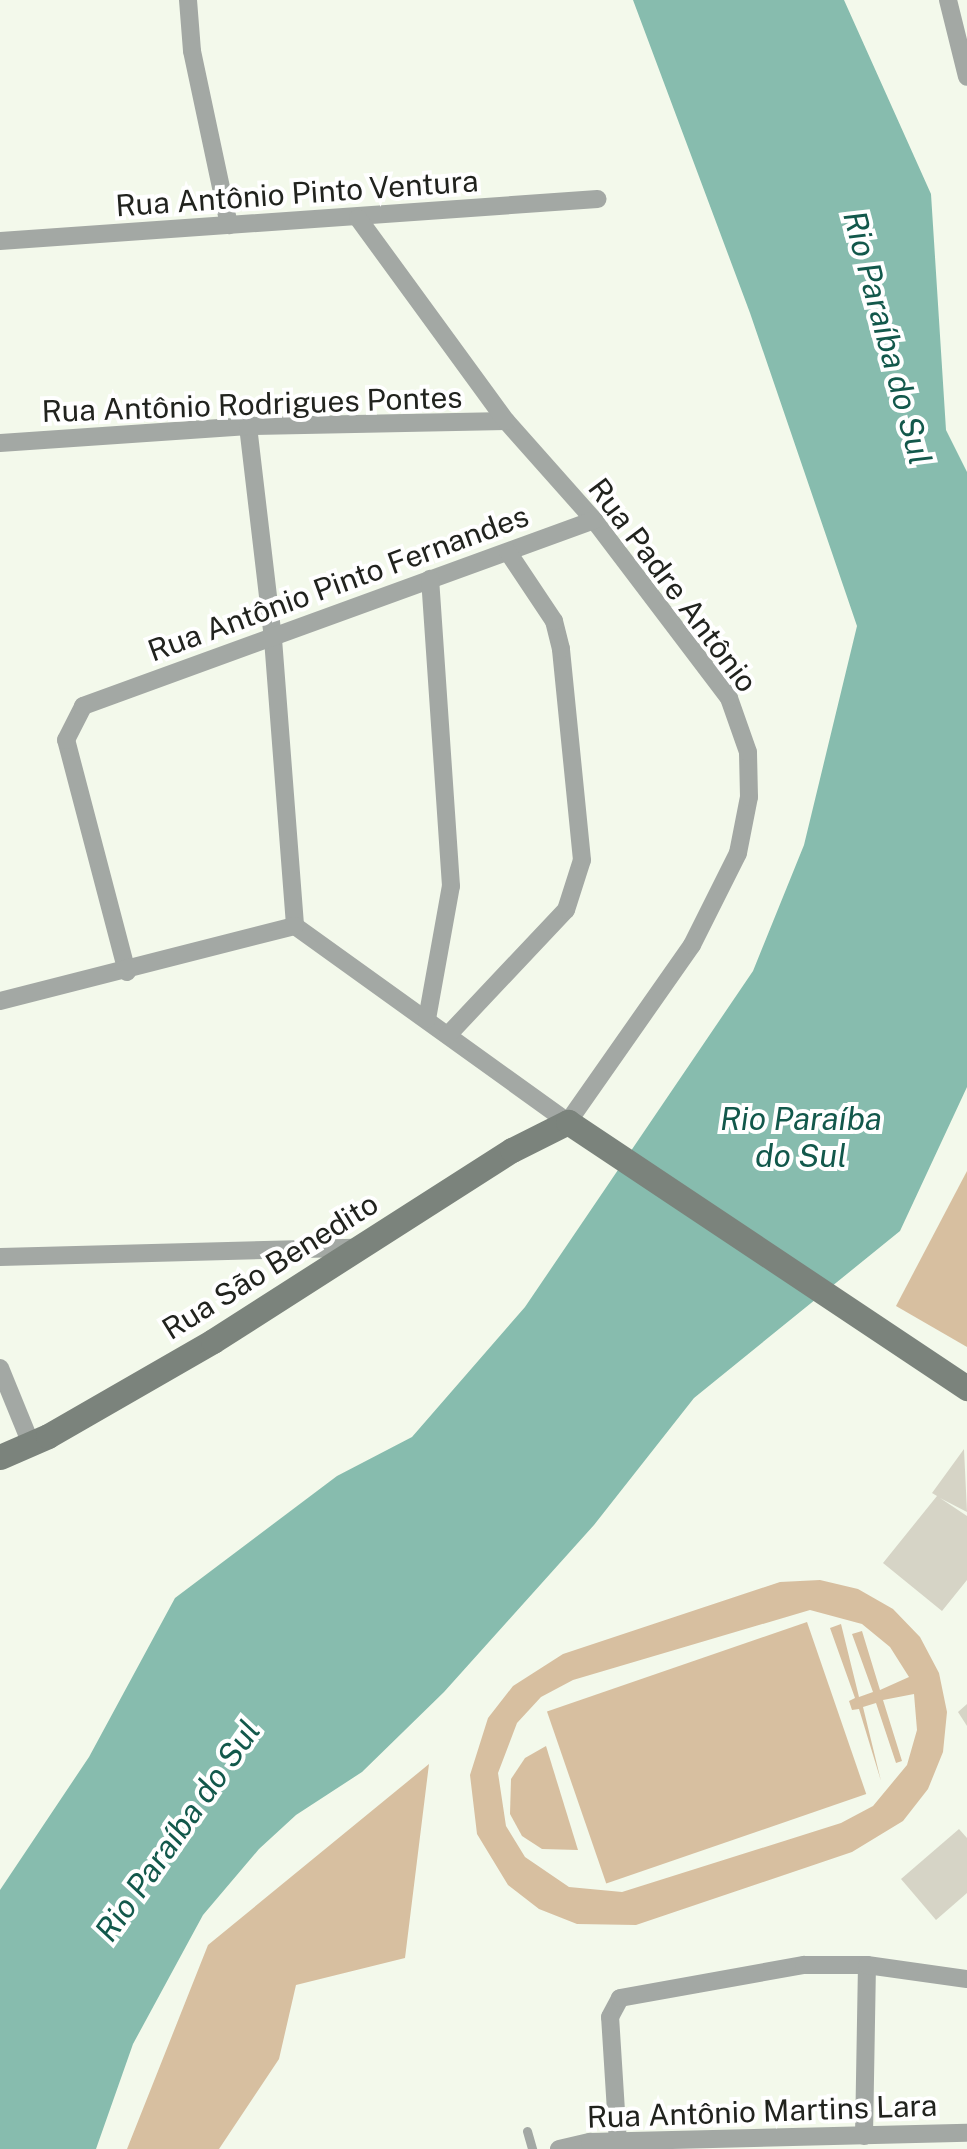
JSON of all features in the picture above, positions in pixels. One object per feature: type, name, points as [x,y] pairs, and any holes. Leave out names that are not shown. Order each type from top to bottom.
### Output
[{"type":"main road","points":[[568,1122],[623,1154],[967,1388]]},
{"type":"main road","name":"Rua São Benedito","points":[[0,1457],[30,1444],[364,1248],[512,1150],[568,1122]]},
{"type":"street","points":[[188,0],[192,51],[229,225]]},
{"type":"street","points":[[948,0],[967,77]]},
{"type":"street","name":"Rua Antônio Pinto Ventura","points":[[0,241],[598,199]]},
{"type":"street","name":"Rua Padre Antônio","points":[[358,218],[506,421],[594,520],[729,698],[748,752],[749,797],[738,853],[692,945],[568,1122]]},
{"type":"street","name":"Rua Antônio Rodrigues Pontes","points":[[0,443],[248,426],[506,421]]},
{"type":"street","points":[[248,426],[273,639],[295,926]]},
{"type":"street","name":"Rua Antônio Pinto Fernandes","points":[[126,972],[66,740],[75,715],[100,696],[273,639],[594,520]]},
{"type":"street","points":[[448,1035],[566,910],[582,860],[562,649],[548,611],[508,552]]},
{"type":"street","points":[[427,1019],[450,886],[430,578]]},
{"type":"street","points":[[295,926],[568,1122]]},
{"type":"street","points":[[0,1002],[295,926]]},
{"type":"street","points":[[0,1256],[364,1248]]},
{"type":"street","points":[[0,1368],[30,1444]]},
{"type":"street","points":[[618,2143],[614,2002],[804,1965],[867,1965],[967,1979]]},
{"type":"street","points":[[864,2136],[867,1965]]},
{"type":"street","name":"Rua Antônio Martins Lara","points":[[558,2149],[618,2143],[967,2133]]},
{"type":"lane","points":[[528,2131],[532,2149]]},
{"type":"shaded area","points":[[967,1171],[967,1347],[896,1306]]},
{"type":"shaded area","points":[[820,1580],[858,1589],[893,1609],[920,1637],[939,1673],[947,1712],[943,1752],[928,1789],[903,1821],[852,1852],[636,1925],[577,1924],[539,1909],[508,1885],[477,1834],[470,1775],[488,1718],[513,1686],[563,1654],[780,1582]],"holes":[[[810,1610],[862,1624],[890,1647],[909,1677],[880,1690],[862,1631],[852,1634],[873,1692],[859,1697],[841,1624],[830,1628],[855,1698],[849,1701],[852,1710],[859,1709],[881,1781],[863,1707],[876,1703],[896,1763],[902,1761],[883,1700],[914,1694],[917,1730],[907,1765],[873,1806],[841,1823],[622,1892],[569,1887],[525,1857],[506,1826],[498,1773],[517,1723],[541,1697],[573,1680]]]},
{"type":"shaded area","points":[[807,1622],[866,1794],[606,1884],[547,1712]]},
{"type":"shaded area","points":[[546,1746],[578,1850],[542,1849],[522,1836],[510,1814],[511,1779],[525,1758]]},
{"type":"shaded area","points":[[429,1764],[405,1958],[296,1985],[279,2059],[219,2149],[127,2149],[208,1945]]},
{"type":"water","name":"Rio Paraíba do Sul","points":[[633,0],[844,0],[931,194],[946,430],[967,472],[967,1087],[900,1231],[694,1398],[594,1525],[444,1692],[362,1772],[296,1815],[259,1849],[203,1915],[133,2044],[96,2149],[0,2149],[0,1890],[89,1757],[175,1598],[337,1476],[412,1437],[525,1307],[753,971],[804,845],[857,626],[750,313]]},
{"type":"building","points":[[964,1449],[967,1512],[940,1498],[967,1516],[967,1580],[942,1611],[883,1563],[937,1496],[932,1493]]},
{"type":"building","points":[[967,1704],[967,1726],[958,1712]]},
{"type":"building","points":[[959,1829],[967,1838],[967,1893],[936,1920],[901,1879]]}]
